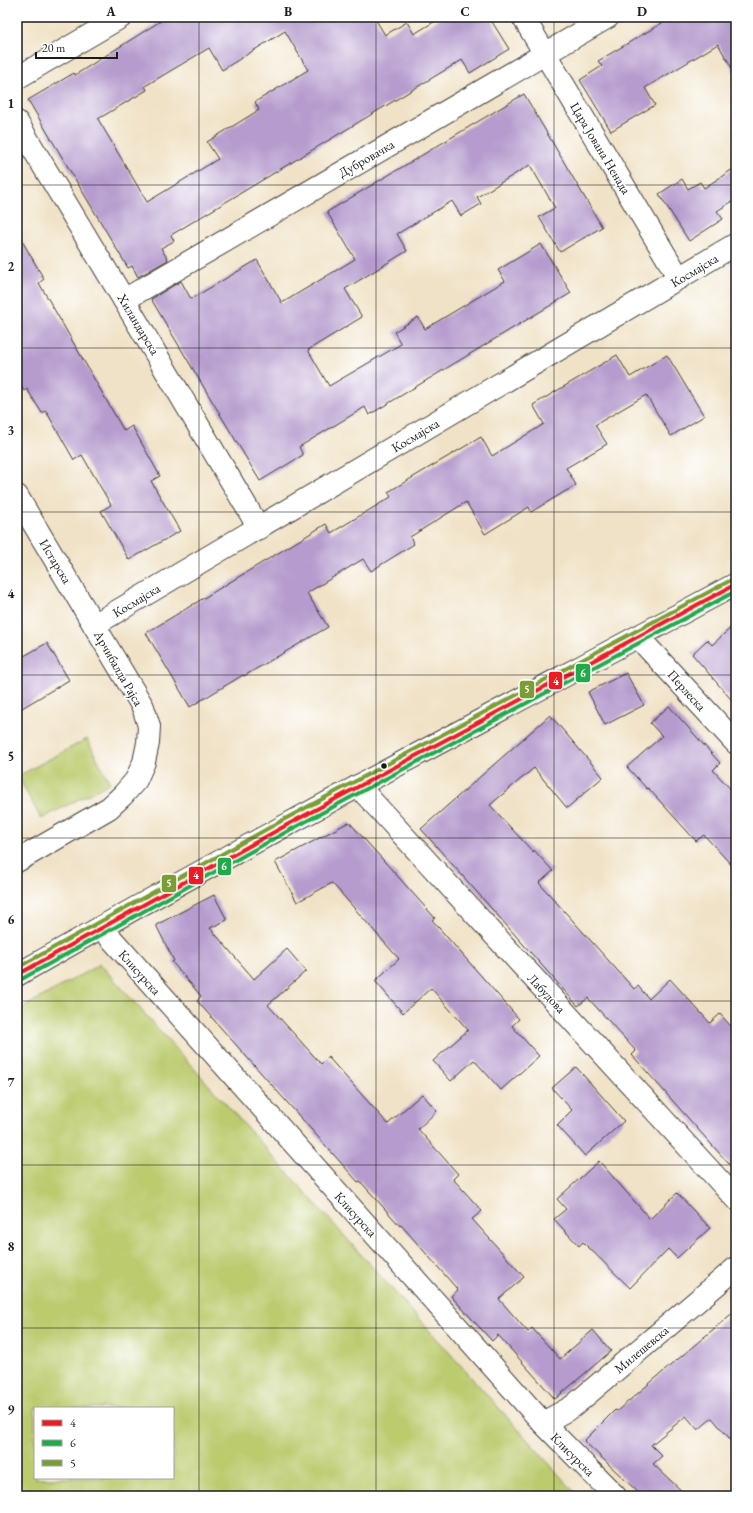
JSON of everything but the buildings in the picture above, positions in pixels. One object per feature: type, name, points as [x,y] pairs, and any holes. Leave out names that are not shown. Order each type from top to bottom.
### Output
[{"type":"street","points":[[17,78],[122,17]]},
{"type":"street","name":"Цара Јована Ненада","points":[[523,17],[679,278]]},
{"type":"street","name":"Дубровачка","points":[[124,300],[608,17]]},
{"type":"street","name":"Хиландарска","points":[[17,122],[258,528]]},
{"type":"street","name":"Космајска","points":[[94,625],[736,244]]},
{"type":"street","name":"Истарска","points":[[17,496],[94,625]]},
{"type":"street","points":[[17,975],[101,927],[358,786],[736,584]]},
{"type":"street","name":"Арчибалда Рајса","points":[[17,860],[109,808],[136,780],[144,762],[148,743],[149,726],[143,707],[94,625]]},
{"type":"street","name":"Перлеска","points":[[638,637],[736,743]]},
{"type":"street","name":"Лабудова","points":[[358,786],[736,1199]]},
{"type":"street","name":"Клисурска","points":[[101,927],[543,1423],[615,1496]]},
{"type":"street","name":"Милешевска","points":[[543,1423],[572,1407],[736,1268]]},
{"type":"green space","points":[[87,739],[110,783],[41,819],[18,776]]},
{"type":"green space","points":[[100,964],[578,1496],[17,1496],[17,1011]]},
{"type":"transit line","name":"5","points":[[17,968],[283,820],[733,579]]},
{"type":"transit line","name":"4","points":[[17,975],[285,826],[736,584]]},
{"type":"transit line","name":"6","points":[[20,980],[288,831],[736,591]]}]
